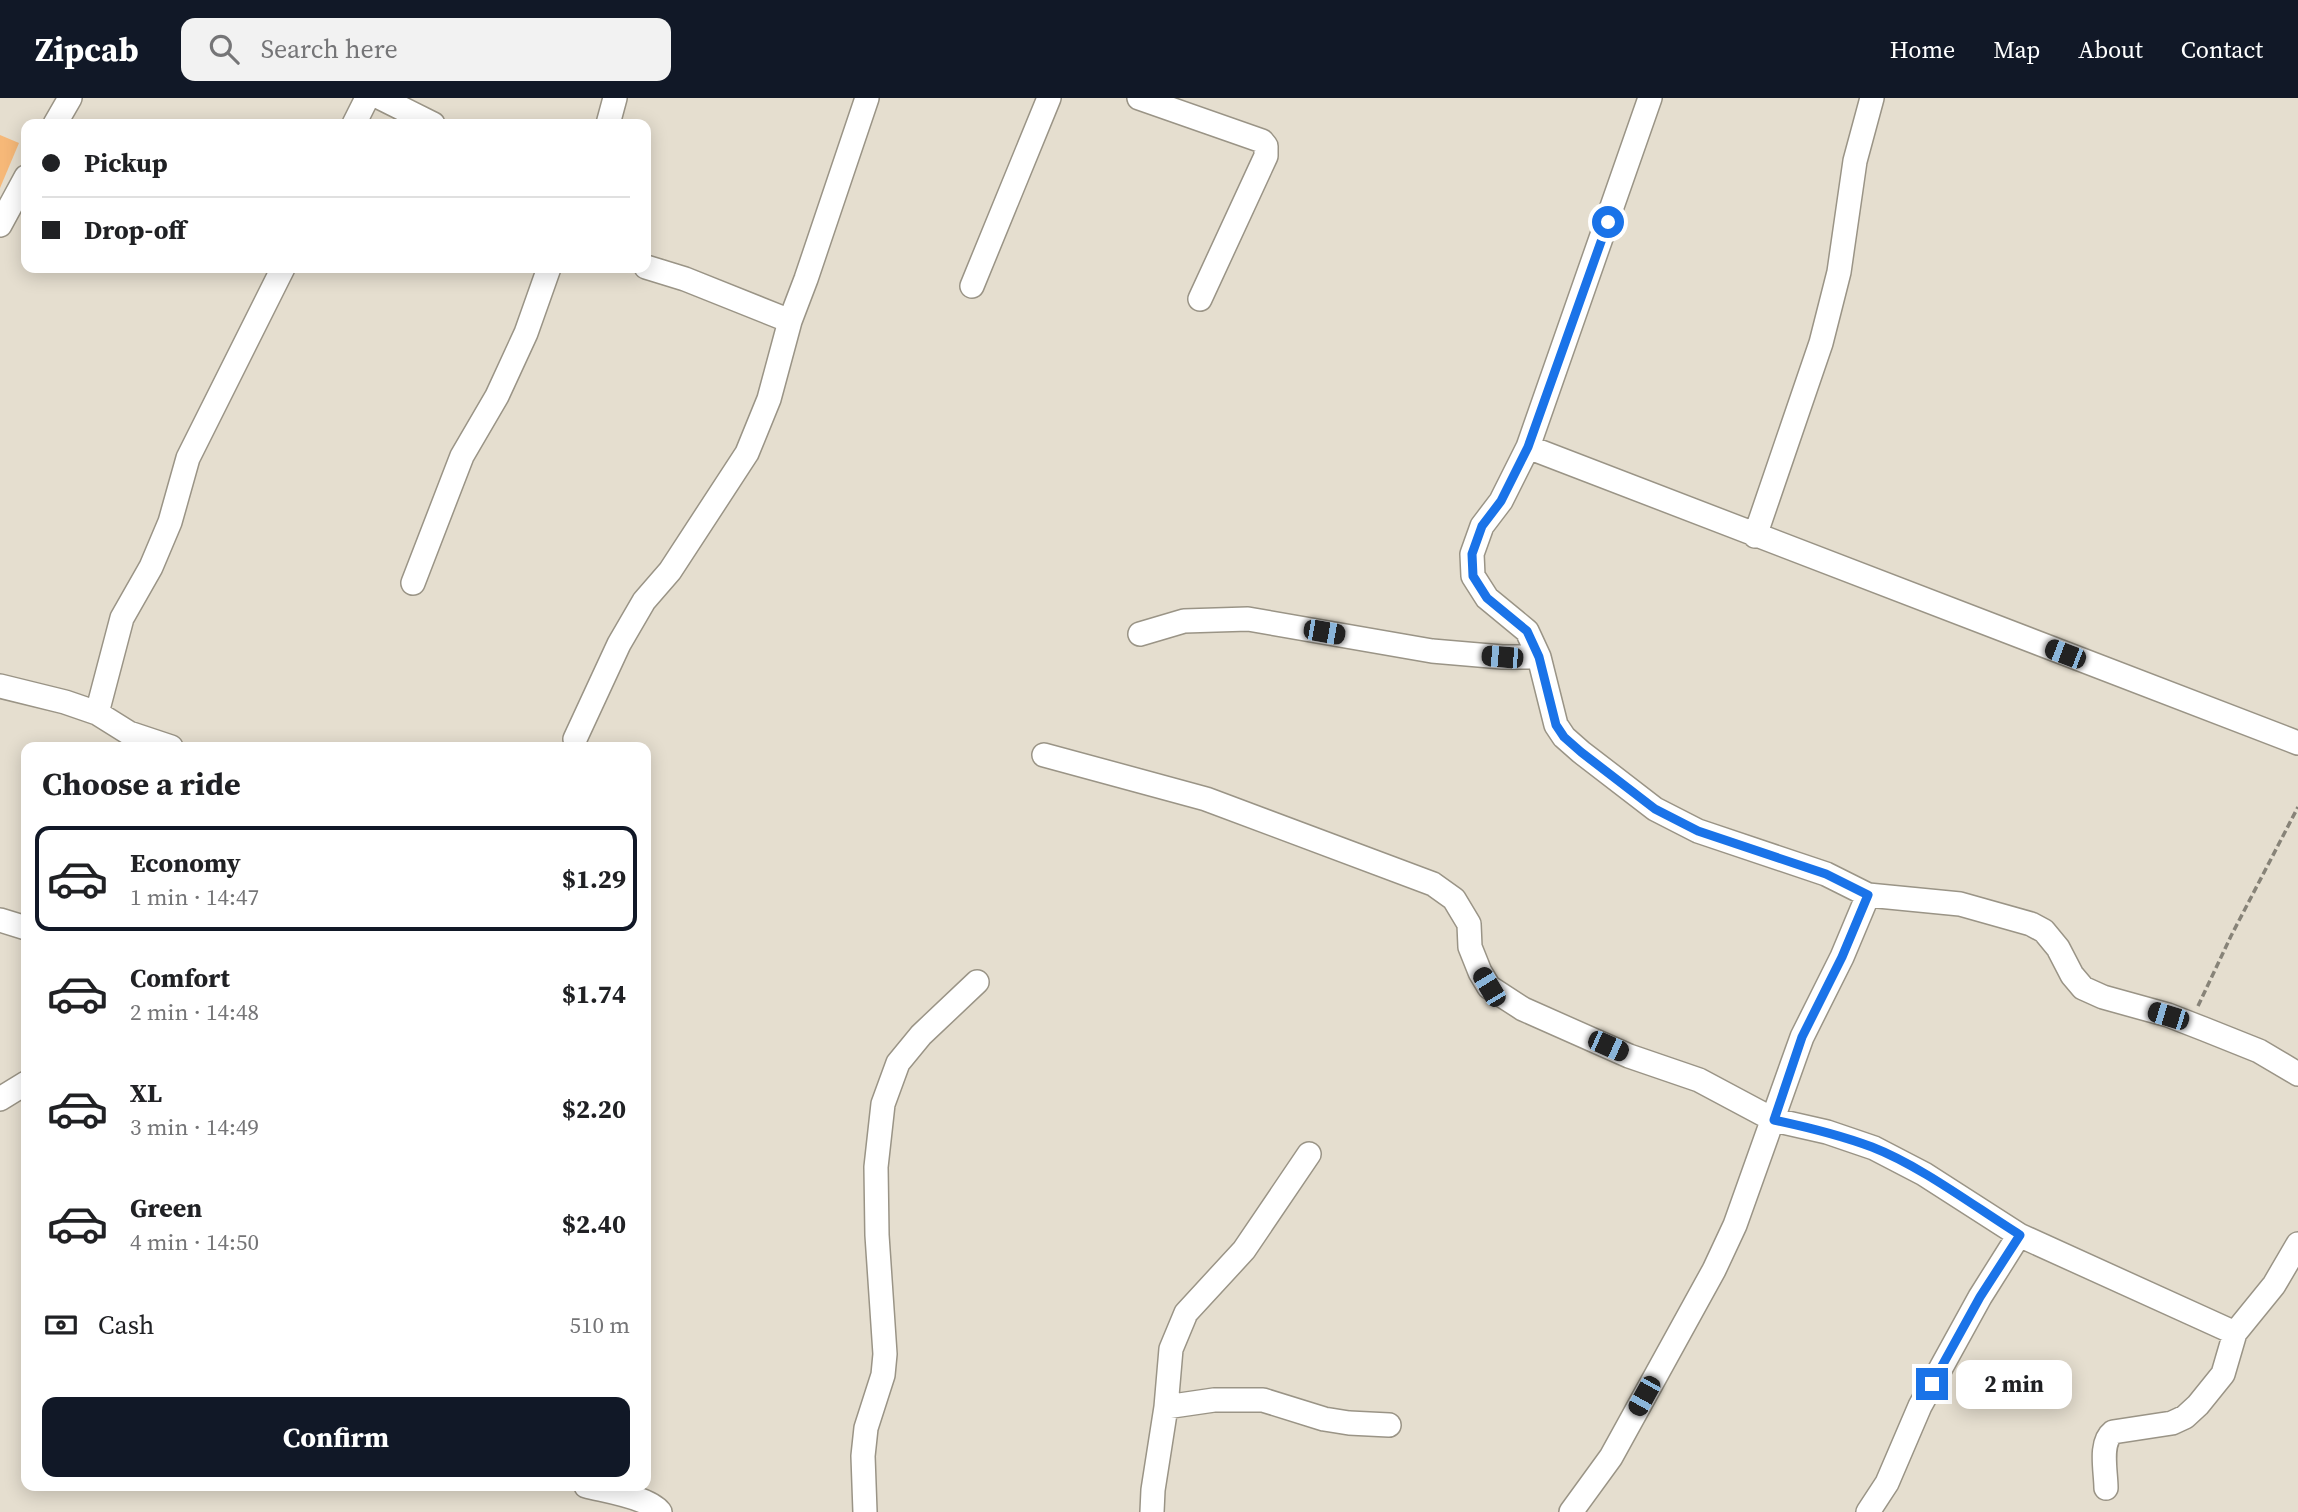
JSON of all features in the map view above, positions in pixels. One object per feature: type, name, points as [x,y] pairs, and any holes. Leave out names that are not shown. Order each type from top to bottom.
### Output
[{"type":"street","points":[[58,119],[70,98]]},
{"type":"street","points":[[356,119],[367,98]]},
{"type":"street","points":[[381,98],[423,119]]},
{"type":"street","points":[[609,119],[615,98]]},
{"type":"street","points":[[575,739],[619,644],[644,601],[670,571],[747,453],[769,399],[790,321],[807,279],[867,98]]},
{"type":"street","points":[[972,286],[1049,98]]},
{"type":"street","points":[[1139,98],[1262,141],[1266,146],[1266,156],[1200,299]]},
{"type":"street","points":[[1650,98],[1528,447],[1501,501],[1482,526],[1472,554],[1473,576],[1487,598],[1527,631],[1539,657],[1556,725],[1564,737],[1581,752],[1655,809],[1698,831],[1826,874],[1868,895],[1961,904],[2031,924],[2045,931],[2083,988],[2103,997],[2190,1024],[2259,1051],[2298,1074]]},
{"type":"street","points":[[1755,536],[1821,343],[1839,272],[1855,160],[1872,98]]},
{"type":"street","points":[[0,225],[21,186]]},
{"type":"street","points":[[651,269],[685,279],[790,321]]},
{"type":"street","points":[[97,713],[122,618],[151,568],[170,522],[188,458],[280,273]]},
{"type":"street","points":[[413,583],[463,456],[497,396],[526,333],[547,273]]},
{"type":"street","points":[[1528,447],[2298,743]]},
{"type":"street","points":[[1140,634],[1184,621],[1248,619],[1432,651],[1539,657]]},
{"type":"street","points":[[0,686],[97,713],[129,733],[156,742]]},
{"type":"street","points":[[1044,755],[1206,799],[1433,884],[1454,899],[1469,924],[1470,947],[1489,987],[1523,1009],[1629,1056],[1699,1080],[1774,1120],[1827,1132],[1874,1148],[1924,1174],[2020,1235],[2235,1333]]},
{"type":"street","points":[[1570,1512],[1611,1457],[1714,1270],[1735,1225],[1802,1037],[1842,957],[1868,895]]},
{"type":"street","points":[[0,920],[21,926]]},
{"type":"street","points":[[865,1512],[863,1456],[866,1428],[883,1375],[884,1354],[876,1167],[883,1104],[898,1063],[921,1035],[977,982]]},
{"type":"street","points":[[0,1099],[21,1086]]},
{"type":"street","points":[[1152,1512],[1171,1349],[1186,1313],[1244,1250],[1309,1154]]},
{"type":"street","points":[[1868,1512],[1887,1483],[1920,1406],[1953,1345],[2020,1235]]},
{"type":"street","points":[[2106,1488],[2107,1436],[2113,1432],[2172,1423],[2185,1417],[2223,1374],[2235,1333],[2274,1285],[2298,1244]]},
{"type":"street","points":[[1166,1407],[1214,1400],[1263,1400],[1324,1419],[1390,1425]]},
{"type":"street","points":[[605,1491],[643,1501],[660,1512]]},
{"type":"path","points":[[2190,1024],[2231,936],[2298,807]]},
{"type":"building","points":[[0,135],[19,143],[0,188]]},
{"type":"route","points":[[1608,222],[1528,447],[1501,501],[1482,526],[1472,554],[1473,576],[1487,598],[1527,631],[1539,657],[1556,725],[1564,737],[1581,752],[1655,809],[1698,831],[1826,874],[1868,895],[1842,957],[1802,1037],[1774,1120],[1827,1132],[1874,1148],[1924,1174],[2020,1235],[1980,1297],[1932,1384]]}]
